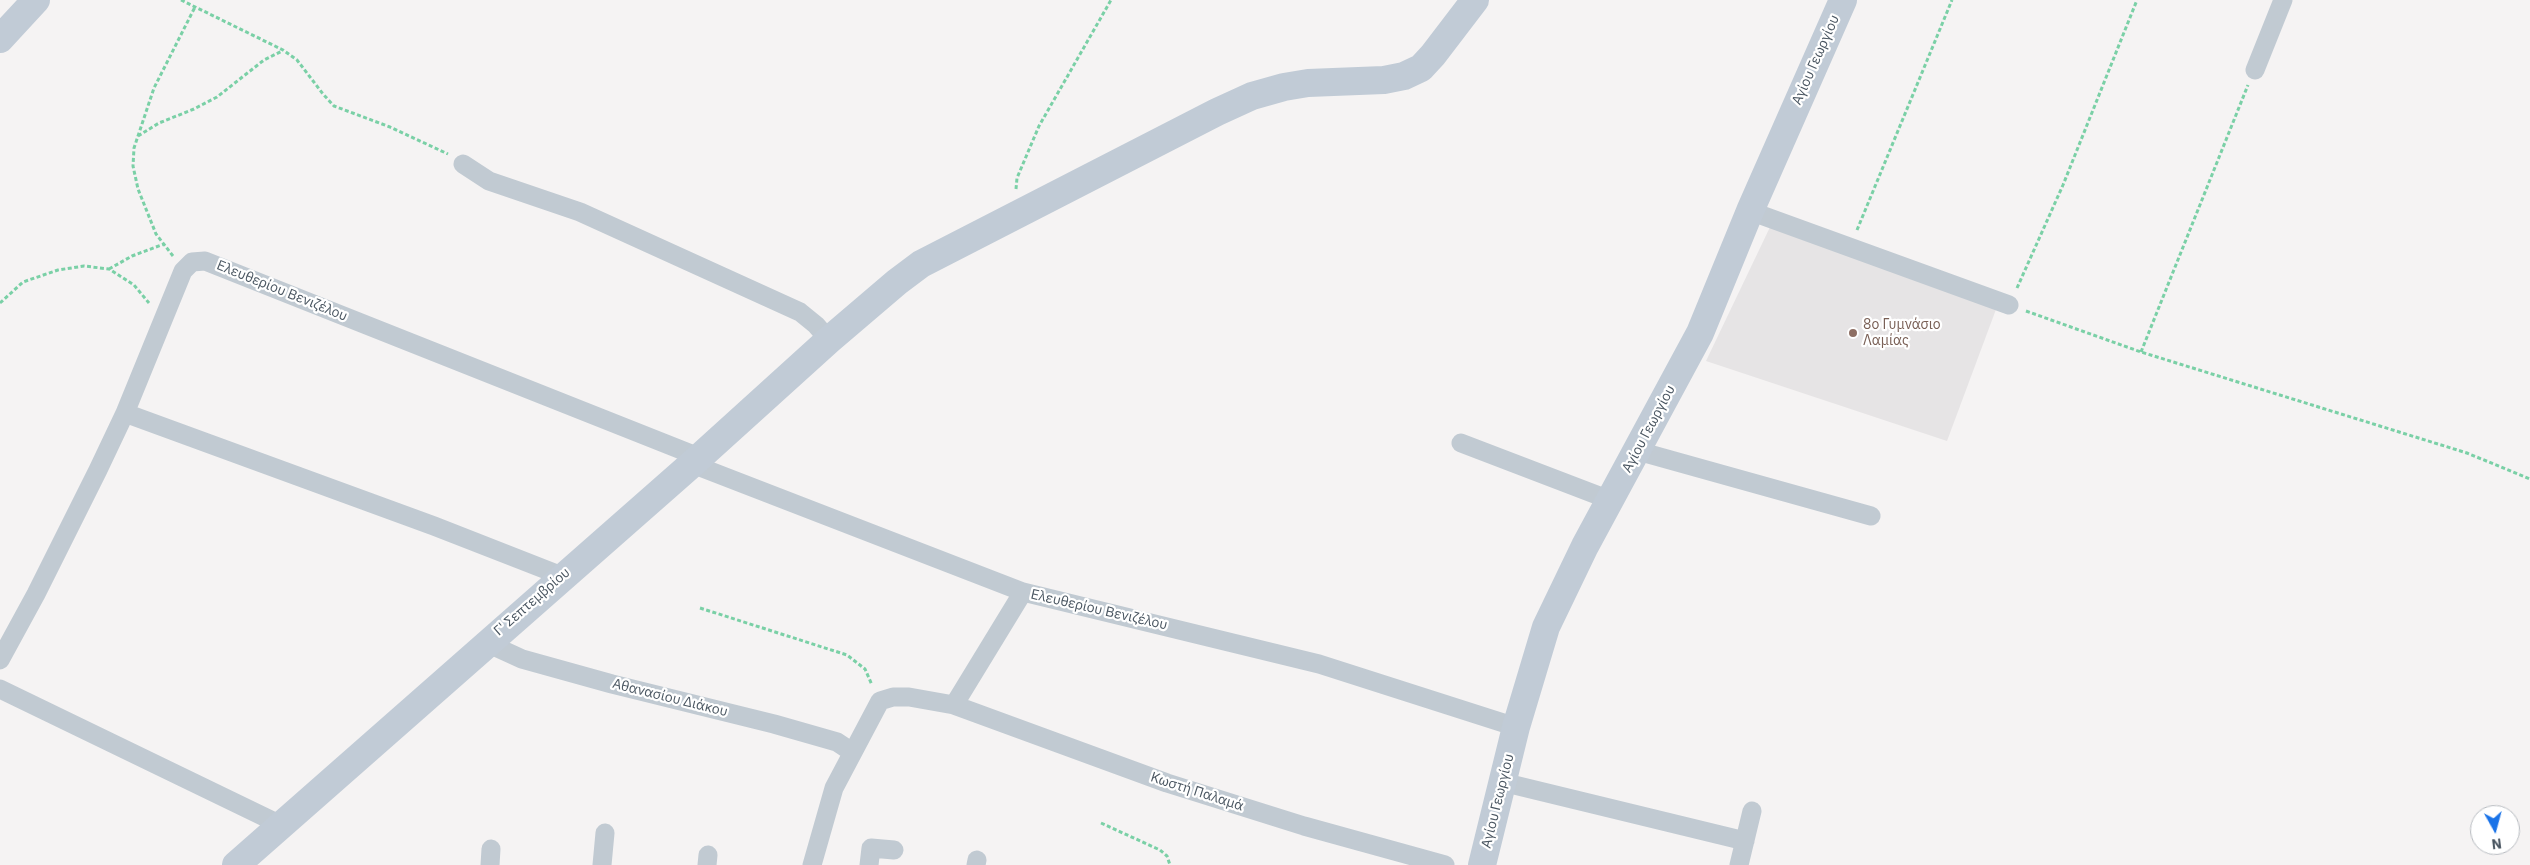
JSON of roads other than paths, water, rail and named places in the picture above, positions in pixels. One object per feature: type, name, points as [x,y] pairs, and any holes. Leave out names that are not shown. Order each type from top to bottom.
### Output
[{"type":"street","points":[[0,40],[36,0]]},
{"type":"street","name":"Γ' Σεπτεμβρίου","points":[[236,865],[562,576],[696,461],[829,340],[921,264],[1252,96],[1284,87],[1308,83],[1384,80],[1404,76],[1421,68],[1475,0]]},
{"type":"street","name":"Αγίου Γεωργίου","points":[[1482,865],[1516,728],[1546,627],[1610,500],[1700,333],[1750,211],[1843,0]]},
{"type":"street","points":[[2255,70],[2283,0]]},
{"type":"street","points":[[463,164],[488,181],[580,212],[800,312],[816,325],[829,340]]},
{"type":"street","points":[[1750,211],[2009,306]]},
{"type":"street","name":"Ελευθερίου Βενιζέλου","points":[[125,414],[183,271],[192,262],[205,261],[1023,592],[1318,664],[1516,728]]},
{"type":"street","points":[[0,660],[36,594],[125,414],[434,526],[562,576]]},
{"type":"street","points":[[1462,443],[1610,500]]},
{"type":"street","points":[[1638,451],[1871,516]]},
{"type":"street","points":[[954,705],[1023,592]]},
{"type":"street","name":"Αθανασίου Διάκου","points":[[487,643],[522,659],[836,742],[852,752]]},
{"type":"street","points":[[0,688],[280,826]]},
{"type":"street","name":"Κωστή Παλαμά","points":[[852,752],[880,701],[893,697],[909,696],[954,705],[1166,783],[1304,826],[1445,865]]},
{"type":"street","points":[[812,865],[834,788],[852,752]]},
{"type":"street","points":[[1502,782],[1745,841]]},
{"type":"street","points":[[1739,865],[1752,811]]},
{"type":"street","points":[[602,865],[605,833]]},
{"type":"street","points":[[870,865],[871,848],[894,850]]},
{"type":"place","name":"8ο Γυμνάσιο Λαμίας","points":[[1853,333]]}]
